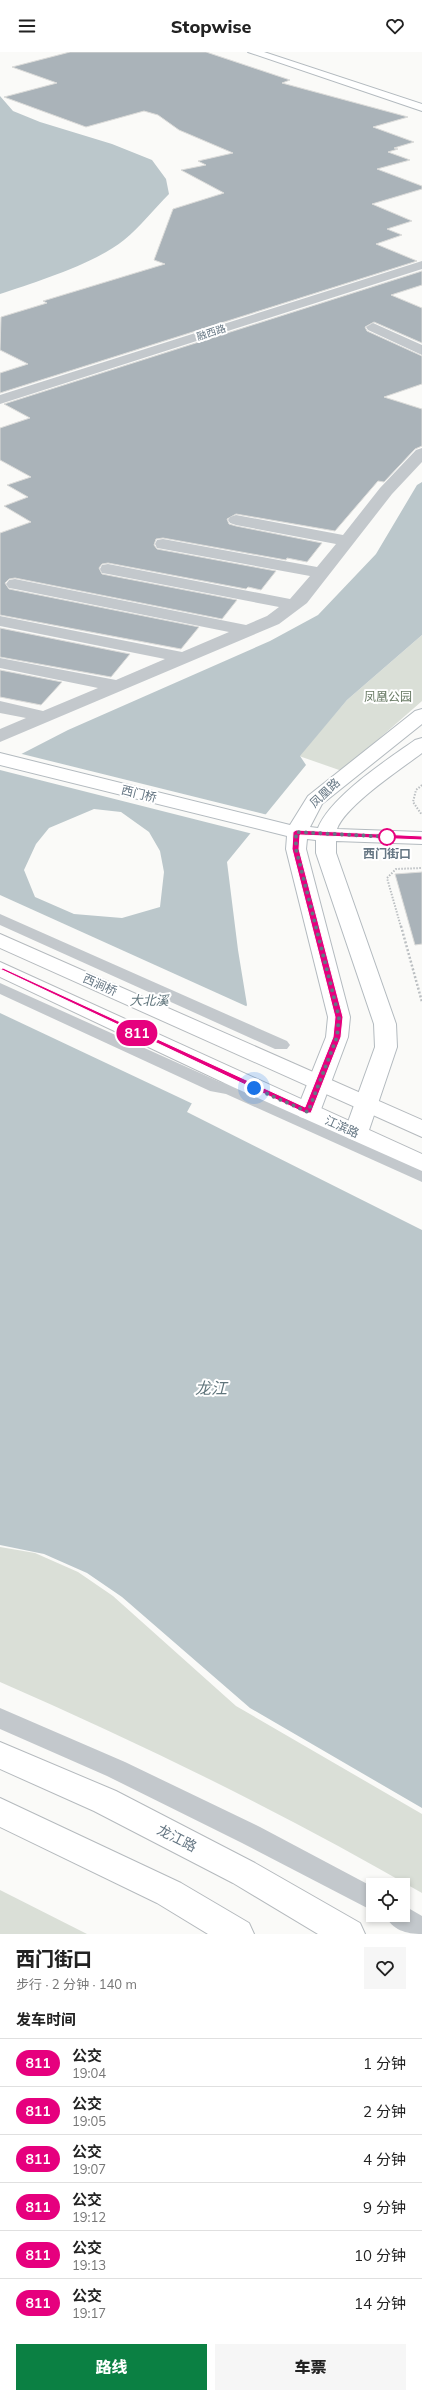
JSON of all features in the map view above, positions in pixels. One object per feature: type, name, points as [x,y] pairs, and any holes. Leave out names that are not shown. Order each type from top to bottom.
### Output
[{"type":"street","points":[[253,52],[422,108]]},
{"type":"street","points":[[282,52],[422,97]]},
{"type":"street","name":"融西路","points":[[0,400],[422,265]]},
{"type":"street","points":[[373,327],[422,351]]},
{"type":"street","points":[[0,736],[273,620],[302,599],[386,491],[422,453]]},
{"type":"street","points":[[236,520],[348,541]]},
{"type":"street","points":[[163,544],[322,573]]},
{"type":"street","points":[[108,569],[293,605]]},
{"type":"street","points":[[15,584],[250,631]]},
{"type":"street","points":[[0,621],[185,658]]},
{"type":"street","points":[[0,663],[117,686]]},
{"type":"street","points":[[0,707],[46,717]]},
{"type":"street","name":"凤凰路","points":[[308,1112],[337,1037],[339,1017],[296,849],[287,831],[302,818],[315,800],[422,715]]},
{"type":"street","name":"凤凰路","points":[[356,1133],[386,1047],[385,1024],[326,853],[326,835],[329,824],[343,807],[422,744]]},
{"type":"street","name":"西门桥","points":[[0,759],[287,831],[326,835],[422,838]]},
{"type":"street","name":"西涧桥","points":[[0,940],[273,1052]]},
{"type":"street","points":[[0,969],[236,1086]]},
{"type":"street","points":[[273,1052],[318,1083],[422,1129]]},
{"type":"street","name":"江滨路","points":[[236,1086],[308,1112],[422,1163]]},
{"type":"street","name":"龙江路","points":[[0,1755],[112,1805],[244,1873],[348,1934]]},
{"type":"street","points":[[0,1812],[169,1893],[237,1934]]},
{"type":"lane","points":[[0,919],[273,1052]]},
{"type":"lane","points":[[0,988],[216,1087],[236,1086],[422,1176]]},
{"type":"lane","points":[[0,1718],[116,1769],[244,1831],[366,1896]]},
{"type":"lane","points":[[409,1922],[422,1930]]},
{"type":"path","points":[[422,785],[416,790],[414,802],[422,815]]},
{"type":"path","points":[[422,868],[396,869],[387,878],[422,1002]]},
{"type":"green space","name":"凤凰公园","points":[[422,635],[422,701],[342,771],[299,756],[347,700]]},
{"type":"green space","points":[[0,1547],[35,1553],[78,1572],[113,1596],[236,1706],[422,1814],[422,1893],[410,1886],[410,1878],[396,1878],[267,1808],[108,1730],[0,1682]]},
{"type":"green space","points":[[0,1890],[87,1934],[0,1934]]},
{"type":"water","points":[[0,96],[13,111],[40,122],[112,144],[152,160],[166,179],[169,194],[136,229],[112,249],[64,272],[0,294]]},
{"type":"water","name":"龙江","points":[[422,482],[422,635],[347,700],[300,756],[306,765],[227,862],[238,950],[247,1005],[187,1112],[422,1230],[422,1808],[250,1708],[122,1597],[87,1573],[44,1554],[0,1545],[0,765],[68,730],[270,641],[318,615],[376,554],[417,485]],"holes":[[[94,809],[121,812],[149,832],[160,851],[164,872],[160,907],[122,918],[74,914],[35,897],[24,870],[36,844],[49,828]]]},
{"type":"pier","points":[[18,753],[268,815],[253,834],[0,770],[0,763]]},
{"type":"pier","points":[[0,895],[248,1007],[193,1104],[0,1013]]},
{"type":"building","points":[[70,52],[206,52],[290,80],[282,83],[408,117],[373,127],[414,142],[394,148],[398,149],[388,152],[410,160],[377,169],[422,186],[422,189],[372,204],[412,221],[387,229],[402,235],[376,244],[417,261],[0,393],[0,373],[28,364],[0,350],[1,317],[47,303],[43,301],[165,264],[154,260],[173,209],[224,193],[181,170],[206,165],[198,161],[233,153],[179,130],[158,115],[144,111],[86,127],[4,97],[57,83],[12,67]]},
{"type":"building","points":[[422,271],[422,285],[391,295],[422,308],[422,343],[374,322],[365,327],[367,331],[422,356],[422,384],[384,397],[422,409],[422,446],[415,449],[384,482],[378,481],[335,531],[236,514],[227,519],[229,524],[236,526],[322,543],[307,562],[287,558],[286,560],[163,538],[156,539],[154,545],[157,549],[276,571],[261,590],[248,587],[246,589],[108,563],[102,564],[99,568],[102,574],[237,600],[222,619],[15,578],[9,579],[5,583],[9,589],[199,627],[181,649],[0,615],[0,533],[31,522],[4,506],[28,497],[7,485],[31,477],[0,460],[0,428],[30,418],[4,404]]},
{"type":"building","points":[[0,628],[130,654],[111,677],[0,657]]},
{"type":"building","points":[[0,670],[62,682],[41,705],[0,697]]},
{"type":"building","points":[[422,872],[422,944],[415,945],[395,874]]},
{"type":"bus line","name":"811","points":[[0,969],[308,1112],[337,1037],[339,1017],[296,849],[296,832],[326,835],[422,838]]},
{"type":"place","name":"西门街口","points":[[387,837]]},
{"type":"route","points":[[254,1088],[308,1112],[337,1037],[339,1026],[339,1017],[296,849],[296,832],[326,835],[390,837],[387,837]]},
{"type":"water label","name":"大北溪","points":[[149,1000]]}]
